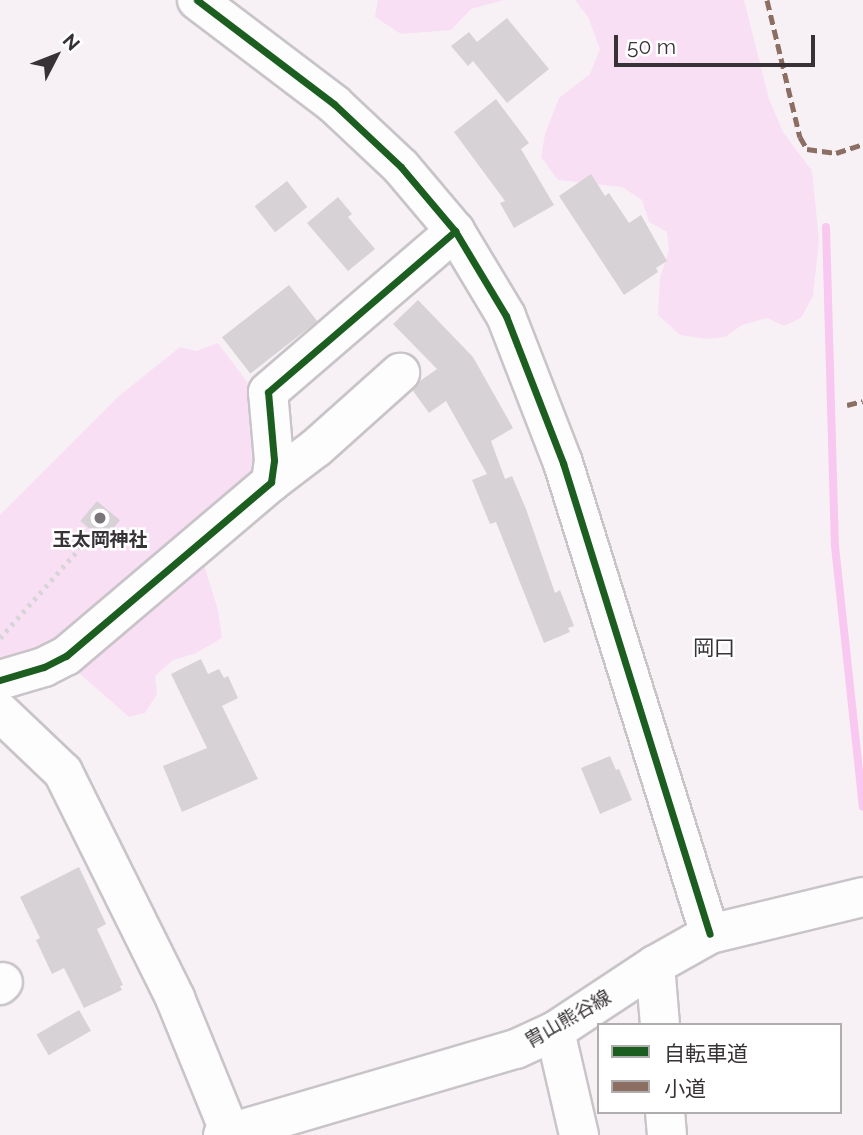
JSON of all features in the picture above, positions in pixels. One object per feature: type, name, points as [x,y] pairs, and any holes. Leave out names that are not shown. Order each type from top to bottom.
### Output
[{"type":"street","points":[[197,0],[334,104],[401,167],[455,231],[506,316],[563,463],[710,934]]},
{"type":"street","points":[[271,482],[274,460],[268,392],[455,231]]},
{"type":"street","points":[[0,680],[44,667],[66,656],[271,482],[316,448],[400,373]]},
{"type":"street","points":[[0,712],[63,772],[175,998],[227,1134]]},
{"type":"street","name":"胄山熊谷線","points":[[227,1134],[516,1049],[555,1031],[655,965],[710,934],[863,897]]},
{"type":"street","points":[[655,965],[660,1023]]},
{"type":"street","points":[[555,1031],[579,1135]]},
{"type":"street","points":[[666,1114],[667,1135]]},
{"type":"path","points":[[0,638],[88,539]]},
{"type":"shaded area","points":[[378,0],[504,0],[471,9],[451,30],[401,34],[375,17]]},
{"type":"shaded area","points":[[575,0],[744,0],[769,99],[783,132],[812,171],[819,240],[813,296],[801,318],[784,326],[767,318],[742,325],[725,337],[706,339],[680,335],[658,315],[660,278],[669,250],[667,232],[649,222],[642,200],[622,187],[558,180],[541,157],[545,134],[559,98],[590,74],[600,49],[588,17]]},
{"type":"shaded area","points":[[218,343],[253,390],[261,471],[202,530],[204,565],[218,610],[222,638],[196,653],[173,660],[155,676],[157,694],[145,713],[129,717],[71,666],[0,667],[0,515],[119,396],[180,347],[196,351]]},
{"type":"building","points":[[507,18],[549,69],[507,103],[473,61],[468,66],[451,46],[469,32],[477,42]]},
{"type":"building","points":[[496,99],[529,143],[521,149],[554,205],[514,228],[500,203],[505,201],[454,132]]},
{"type":"building","points":[[591,174],[605,196],[609,193],[629,223],[641,215],[667,261],[656,268],[658,272],[624,295],[559,196]]},
{"type":"building","points":[[287,181],[307,207],[275,232],[255,206]]},
{"type":"building","points":[[338,197],[352,214],[348,217],[375,249],[348,271],[307,223]]},
{"type":"building","points":[[289,285],[317,321],[250,374],[222,337]]},
{"type":"building","points":[[418,300],[473,357],[513,428],[491,441],[505,479],[512,476],[555,593],[560,590],[574,626],[568,628],[570,632],[544,643],[496,522],[490,524],[472,480],[487,474],[446,401],[429,413],[413,391],[420,381],[437,369],[393,324]]},
{"type":"building","name":"玉太岡神社","points":[[97,501],[120,520],[103,540],[80,521]]},
{"type":"building","points":[[201,659],[208,674],[219,669],[224,678],[228,676],[238,698],[222,706],[258,779],[182,812],[163,766],[207,748],[171,674]]},
{"type":"building","points":[[610,756],[616,770],[619,769],[632,800],[600,814],[581,768]]},
{"type":"building","points":[[79,867],[106,924],[97,929],[123,985],[120,986],[122,990],[84,1008],[64,968],[52,974],[36,940],[40,938],[20,897]]},
{"type":"building","points":[[79,1010],[91,1031],[49,1055],[37,1034]]},
{"type":"waterway","points":[[826,227],[835,546],[863,806]]},
{"type":"marked path","points":[[767,0],[800,137],[807,149],[836,153],[863,144]]},
{"type":"marked path","points":[[847,405],[863,401]]},
{"type":"cycle path","points":[[197,0],[334,104],[401,167],[455,231],[506,316],[563,463],[710,934]]},
{"type":"cycle path","points":[[0,680],[44,667],[66,656],[271,482],[274,460],[268,392],[455,231]]},
{"type":"place","name":"玉太岡神社","points":[[100,518]]},
{"type":"district","name":"岡口","points":[[714,648]]}]
